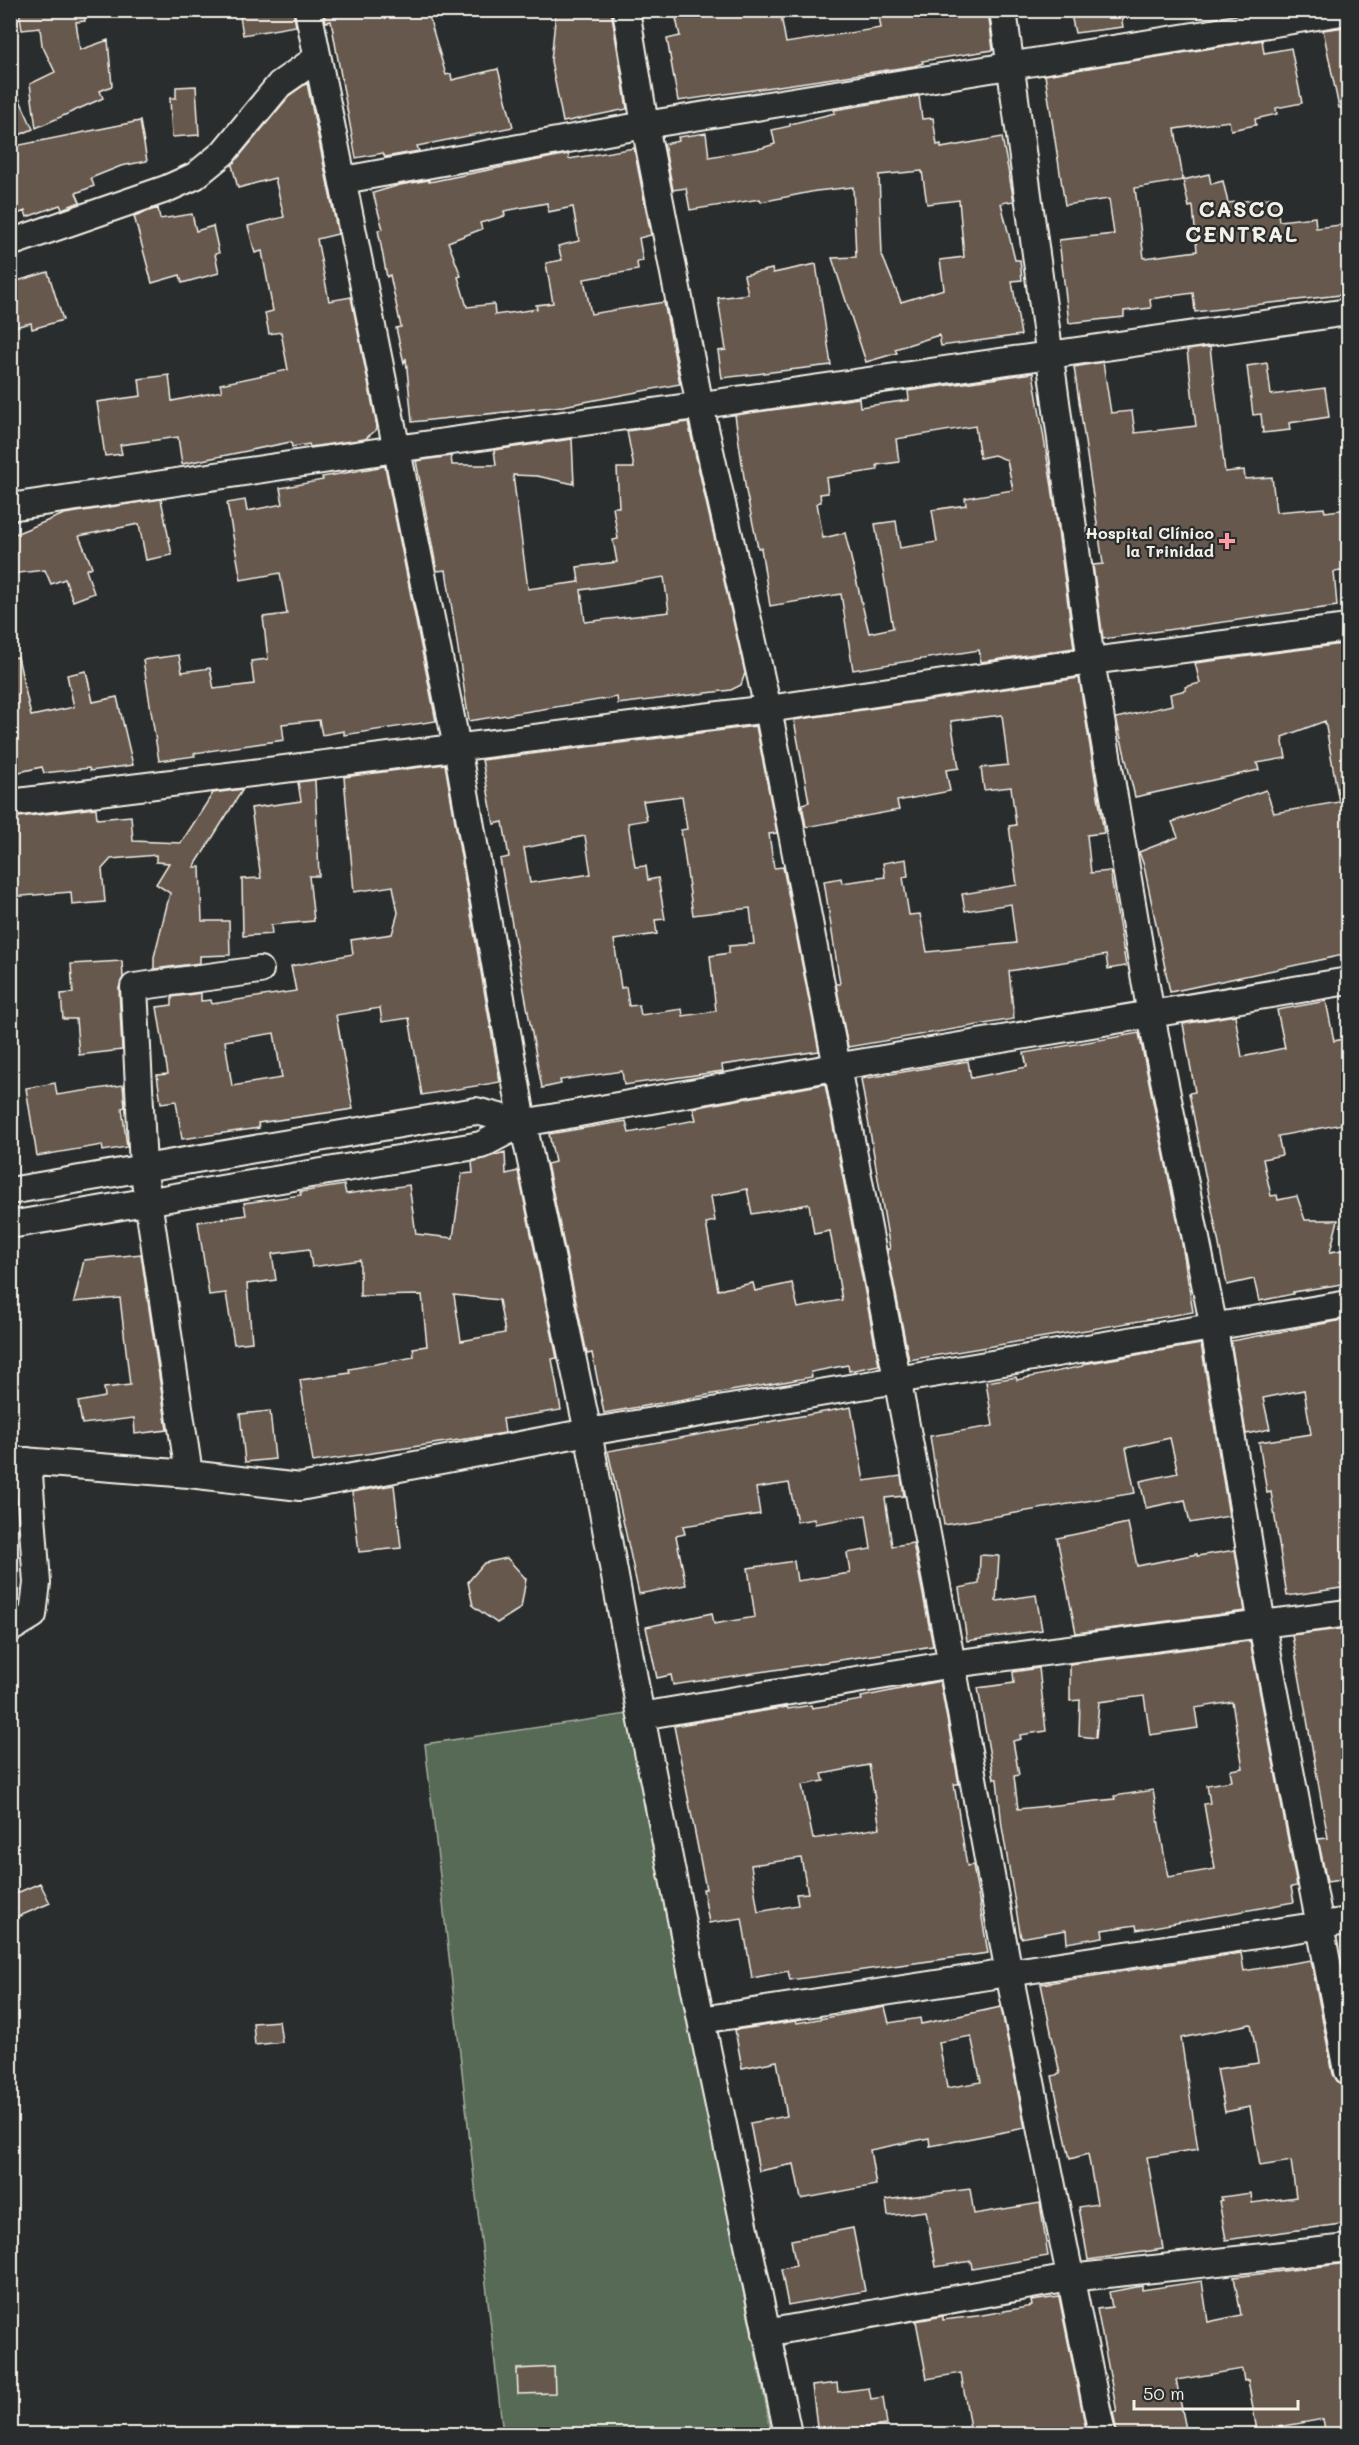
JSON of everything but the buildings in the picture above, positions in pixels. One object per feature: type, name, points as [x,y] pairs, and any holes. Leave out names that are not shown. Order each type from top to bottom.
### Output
[{"type":"street","points":[[308,10],[316,59],[344,180],[457,747],[523,1123],[588,1432],[701,2020],[788,2434]]},
{"type":"street","points":[[626,10],[645,124],[700,406],[768,710],[952,1664],[1009,1973],[1102,2434]]},
{"type":"street","points":[[1003,10],[1091,661],[1151,1015],[1214,1328],[1262,1625],[1322,1925],[1348,2071]]},
{"type":"street","points":[[344,180],[645,124],[1348,11]]},
{"type":"street","points":[[10,243],[166,189],[195,176],[223,153],[280,84],[316,59]]},
{"type":"street","points":[[10,507],[1348,312]]},
{"type":"street","points":[[10,803],[768,710],[1091,661],[1348,628]]},
{"type":"street","points":[[189,1474],[143,1167],[134,987],[260,970]]},
{"type":"street","points":[[10,1225],[481,1145],[523,1123],[836,1067],[1348,981]]},
{"type":"street","points":[[10,1191],[476,1111],[523,1123]]},
{"type":"street","points":[[10,1629],[33,1615],[37,1583],[19,1461],[189,1474],[300,1487],[588,1432],[1348,1304]]},
{"type":"street","points":[[641,1716],[952,1664],[1348,1613]]},
{"type":"street","points":[[701,2020],[1348,1922]]},
{"type":"street","points":[[766,2333],[1070,2278],[1348,2248]]},
{"type":"green space","points":[[627,1714],[772,2434],[503,2434],[425,1744]]},
{"type":"place","name":"Hospital Clínico la Trinidad","points":[[1227,541]]},
{"type":"district","name":"CASCO CENTRAL","points":[[1242,220]]}]
